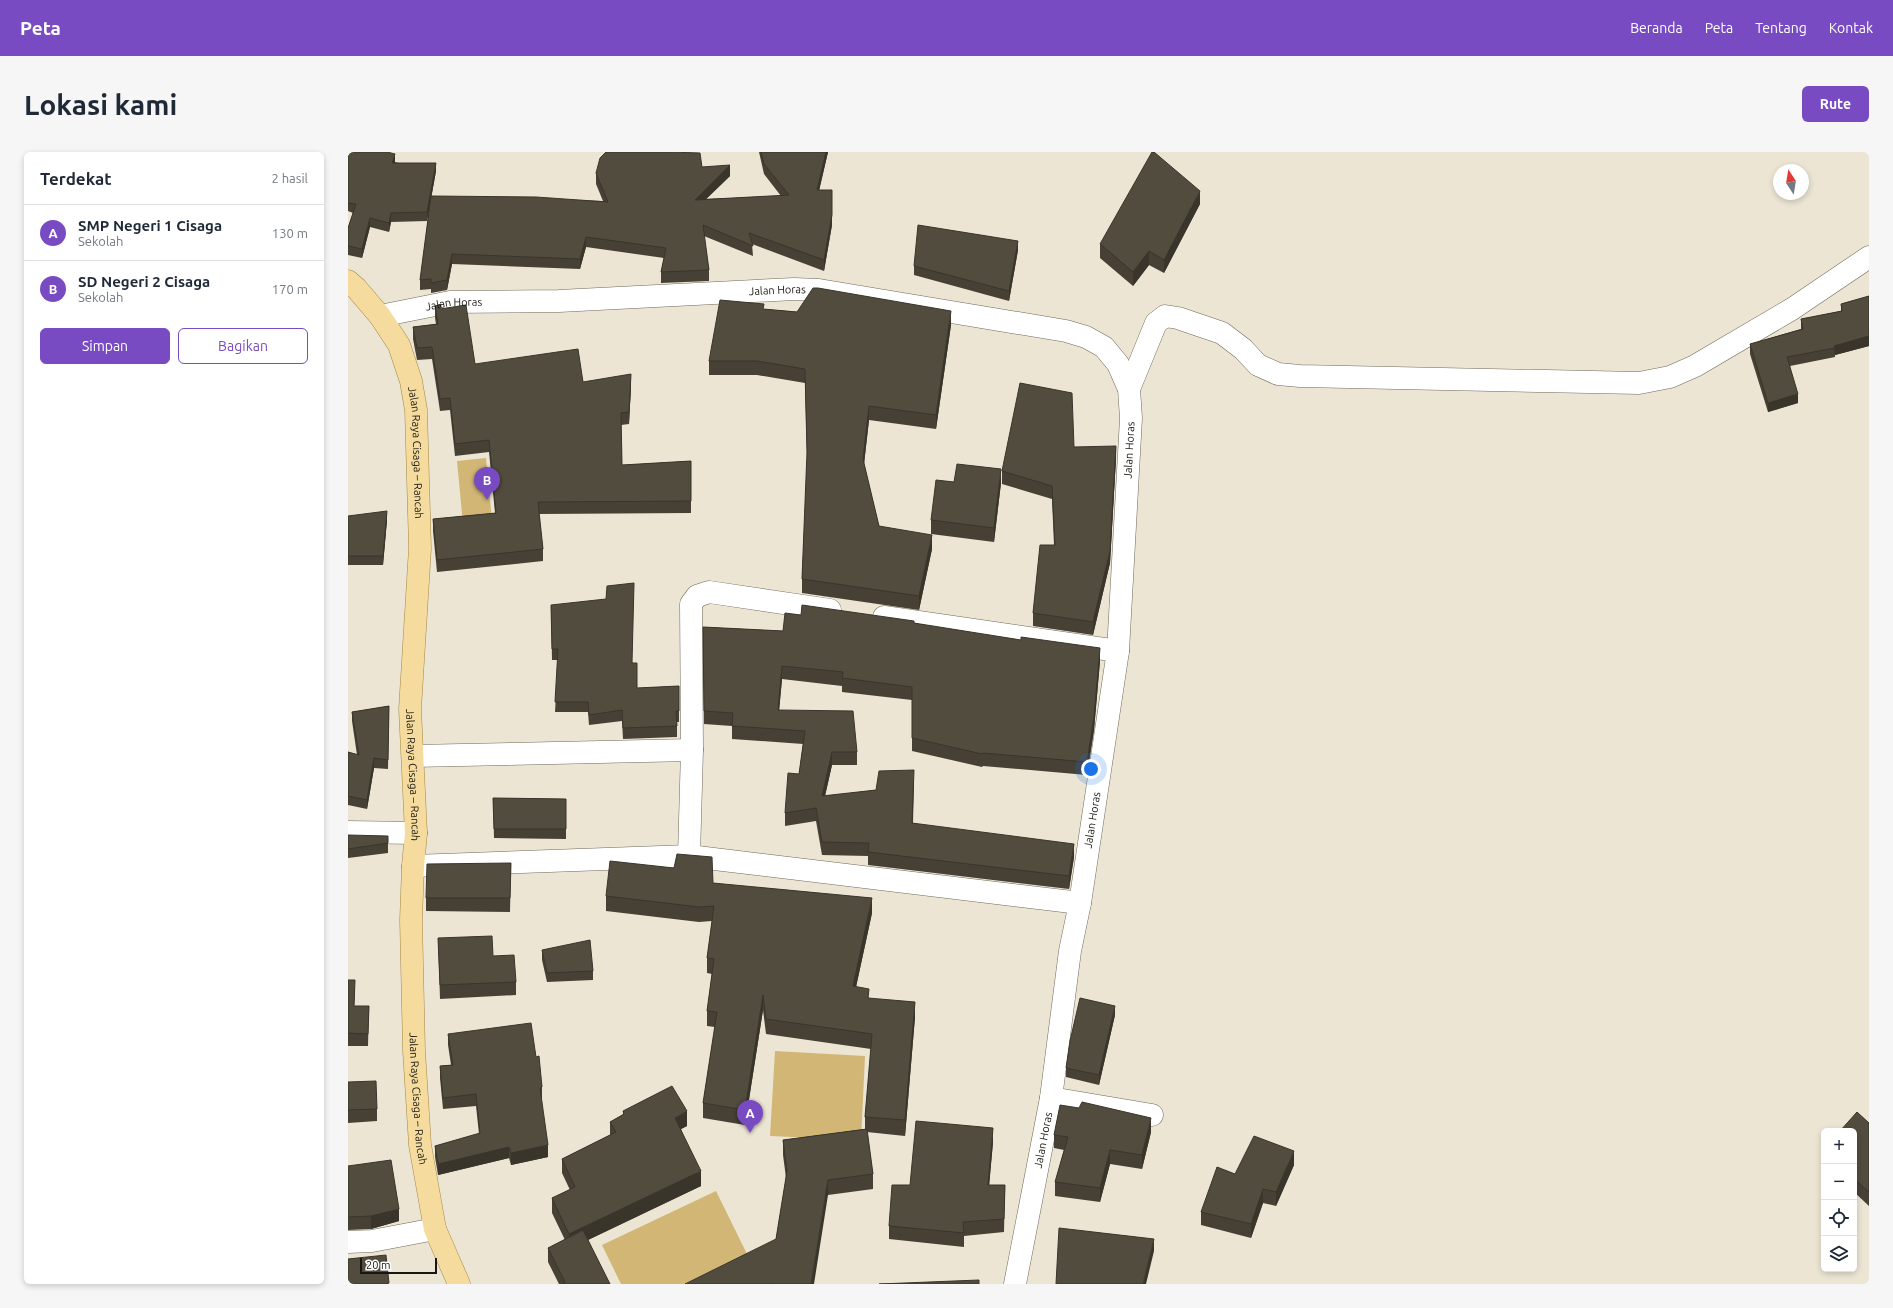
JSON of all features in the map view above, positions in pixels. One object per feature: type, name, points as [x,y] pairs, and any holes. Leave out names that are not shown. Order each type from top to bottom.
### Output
[{"type":"main road","name":"Jalan Raya Cisaga – Rancah","points":[[348,281],[380,316],[399,345],[411,381],[416,410],[420,548],[410,709],[416,833],[411,920],[414,1051],[420,1145],[435,1229],[459,1284]]},
{"type":"street","points":[[1129,389],[1156,323],[1165,316],[1178,318],[1222,333],[1243,349],[1258,365],[1278,374],[1300,376],[1639,383],[1670,377],[1695,366],[1792,309],[1869,257]]},
{"type":"street","name":"Jalan Horas","points":[[380,316],[450,302],[559,301],[794,289],[819,290],[1066,331],[1080,335],[1104,347],[1118,364],[1129,389],[1131,418],[1118,651],[1080,903],[1070,951],[1051,1098],[1015,1284]]},
{"type":"street","points":[[689,856],[692,750],[690,618],[691,604],[697,596],[709,592],[1118,651]]},
{"type":"street","points":[[413,756],[692,750]]},
{"type":"street","points":[[348,832],[416,833]]},
{"type":"street","points":[[413,866],[689,856],[1080,903]]},
{"type":"street","points":[[1051,1098],[1152,1115]]},
{"type":"street","points":[[348,1242],[372,1241],[435,1229]]},
{"type":"shaded area","points":[[486,458],[492,520],[463,524],[457,461]]},
{"type":"shaded area","points":[[775,1051],[865,1056],[861,1140],[770,1136]]},
{"type":"shaded area","points":[[716,1191],[747,1254],[684,1284],[621,1284],[602,1245]]},
{"type":"building","points":[[348,152],[387,152],[395,154],[392,163],[436,163],[427,212],[391,213],[389,223],[370,218],[362,249],[348,246],[348,228],[356,204],[348,203]]},
{"type":"building","points":[[606,152],[700,153],[702,167],[730,165],[695,200],[789,195],[764,164],[761,152],[826,152],[817,190],[832,190],[832,215],[824,260],[749,233],[753,246],[703,225],[709,270],[661,272],[666,248],[586,237],[580,259],[452,254],[447,280],[431,283],[431,279],[420,280],[431,196],[536,197],[608,202],[596,173],[600,158]]},
{"type":"building","points":[[1152,152],[1154,152],[1200,191],[1164,260],[1149,251],[1133,272],[1100,244]]},
{"type":"building","points":[[918,225],[1018,241],[1009,291],[914,266]]},
{"type":"building","points":[[813,288],[951,311],[936,415],[869,406],[863,459],[879,526],[932,535],[919,596],[802,579],[807,452],[805,369],[757,361],[709,361],[720,300],[764,304],[763,309],[797,312]]},
{"type":"building","points":[[1869,296],[1869,336],[1834,346],[1835,348],[1787,357],[1798,394],[1768,403],[1750,344],[1803,329],[1801,319],[1842,311],[1841,304]]},
{"type":"building","points":[[441,304],[440,309],[466,305],[475,364],[578,349],[583,382],[631,374],[629,412],[621,413],[622,465],[691,461],[691,501],[538,502],[543,549],[437,560],[433,519],[496,513],[489,440],[455,444],[450,398],[440,399],[432,347],[417,348],[413,327],[438,324],[435,306]]},
{"type":"building","points":[[1020,383],[1072,393],[1074,447],[1116,446],[1110,551],[1093,622],[1033,613],[1040,545],[1055,545],[1052,486],[1002,471]]},
{"type":"building","points":[[957,464],[1001,469],[994,528],[931,520],[936,480],[954,482]]},
{"type":"building","points":[[387,511],[383,556],[348,556],[348,516]]},
{"type":"building","points":[[634,583],[632,663],[637,663],[637,688],[679,686],[679,711],[676,711],[677,726],[623,728],[622,710],[589,715],[588,702],[555,702],[558,649],[552,649],[551,605],[606,599],[607,586]]},
{"type":"building","points":[[802,605],[914,621],[914,623],[1021,640],[1021,637],[1100,648],[1094,717],[1087,762],[982,754],[912,738],[912,687],[842,678],[843,672],[782,666],[778,710],[853,711],[857,752],[832,752],[822,796],[876,790],[879,771],[914,770],[912,823],[1074,844],[1069,876],[868,852],[869,843],[822,842],[816,808],[785,813],[788,773],[799,774],[805,731],[732,726],[733,713],[704,711],[703,627],[783,631],[785,613],[801,615]]},
{"type":"building","points":[[389,706],[388,760],[374,758],[367,800],[348,796],[348,752],[359,755],[352,712]]},
{"type":"building","points":[[493,798],[566,799],[566,829],[494,829]]},
{"type":"building","points":[[348,835],[388,836],[388,843],[348,849]]},
{"type":"building","points":[[677,854],[712,857],[713,883],[872,898],[853,986],[869,989],[868,998],[915,1002],[905,1120],[865,1117],[872,1034],[766,1019],[763,995],[745,1110],[703,1103],[717,1012],[707,1011],[714,959],[707,958],[714,906],[699,907],[606,896],[610,861],[674,868]]},
{"type":"building","points":[[511,863],[510,898],[426,898],[427,864]]},
{"type":"building","points":[[492,936],[493,956],[514,955],[516,982],[440,985],[438,938]]},
{"type":"building","points":[[590,940],[593,971],[547,973],[542,950]]},
{"type":"building","points":[[348,980],[355,980],[354,1006],[369,1006],[368,1034],[348,1033]]},
{"type":"building","points":[[1080,998],[1115,1006],[1099,1075],[1066,1068],[1070,1041]]},
{"type":"building","points":[[531,1023],[536,1057],[539,1056],[542,1087],[540,1088],[548,1145],[511,1153],[509,1147],[438,1164],[435,1146],[480,1133],[476,1094],[443,1098],[440,1066],[453,1065],[448,1034]]},
{"type":"building","points":[[376,1081],[377,1109],[348,1110],[348,1082]]},
{"type":"building","points":[[672,1086],[687,1111],[675,1118],[701,1171],[569,1234],[552,1198],[575,1187],[562,1159],[616,1132],[610,1122],[624,1114],[623,1111]]},
{"type":"building","points":[[1082,1102],[1151,1118],[1142,1155],[1110,1150],[1100,1188],[1055,1182],[1068,1137],[1054,1135],[1060,1105],[1079,1108]]},
{"type":"building","points":[[1857,1112],[1869,1123],[1869,1192],[1857,1182],[1857,1128],[1843,1128]]},
{"type":"building","points":[[916,1121],[993,1128],[988,1185],[1005,1185],[1004,1219],[963,1222],[964,1233],[889,1226],[892,1185],[910,1185]]},
{"type":"building","points":[[867,1129],[873,1174],[828,1180],[811,1284],[685,1284],[776,1239],[787,1171],[783,1140]]},
{"type":"building","points":[[1254,1136],[1294,1151],[1276,1192],[1263,1189],[1251,1224],[1201,1212],[1217,1167],[1235,1174]]},
{"type":"building","points":[[391,1160],[399,1209],[371,1216],[348,1217],[348,1166]]},
{"type":"building","points":[[1059,1228],[1154,1239],[1143,1284],[1056,1284]]},
{"type":"building","points":[[583,1230],[610,1284],[562,1284],[565,1282],[548,1248]]},
{"type":"building","points":[[386,1255],[389,1283],[348,1284],[348,1259]]},
{"type":"building","points":[[979,1280],[979,1284],[879,1284]]},
{"type":"place","name":"SD Negeri 2 Cisaga","points":[[487,500]]},
{"type":"place","name":"SMP Negeri 1 Cisaga","points":[[750,1133]]}]
